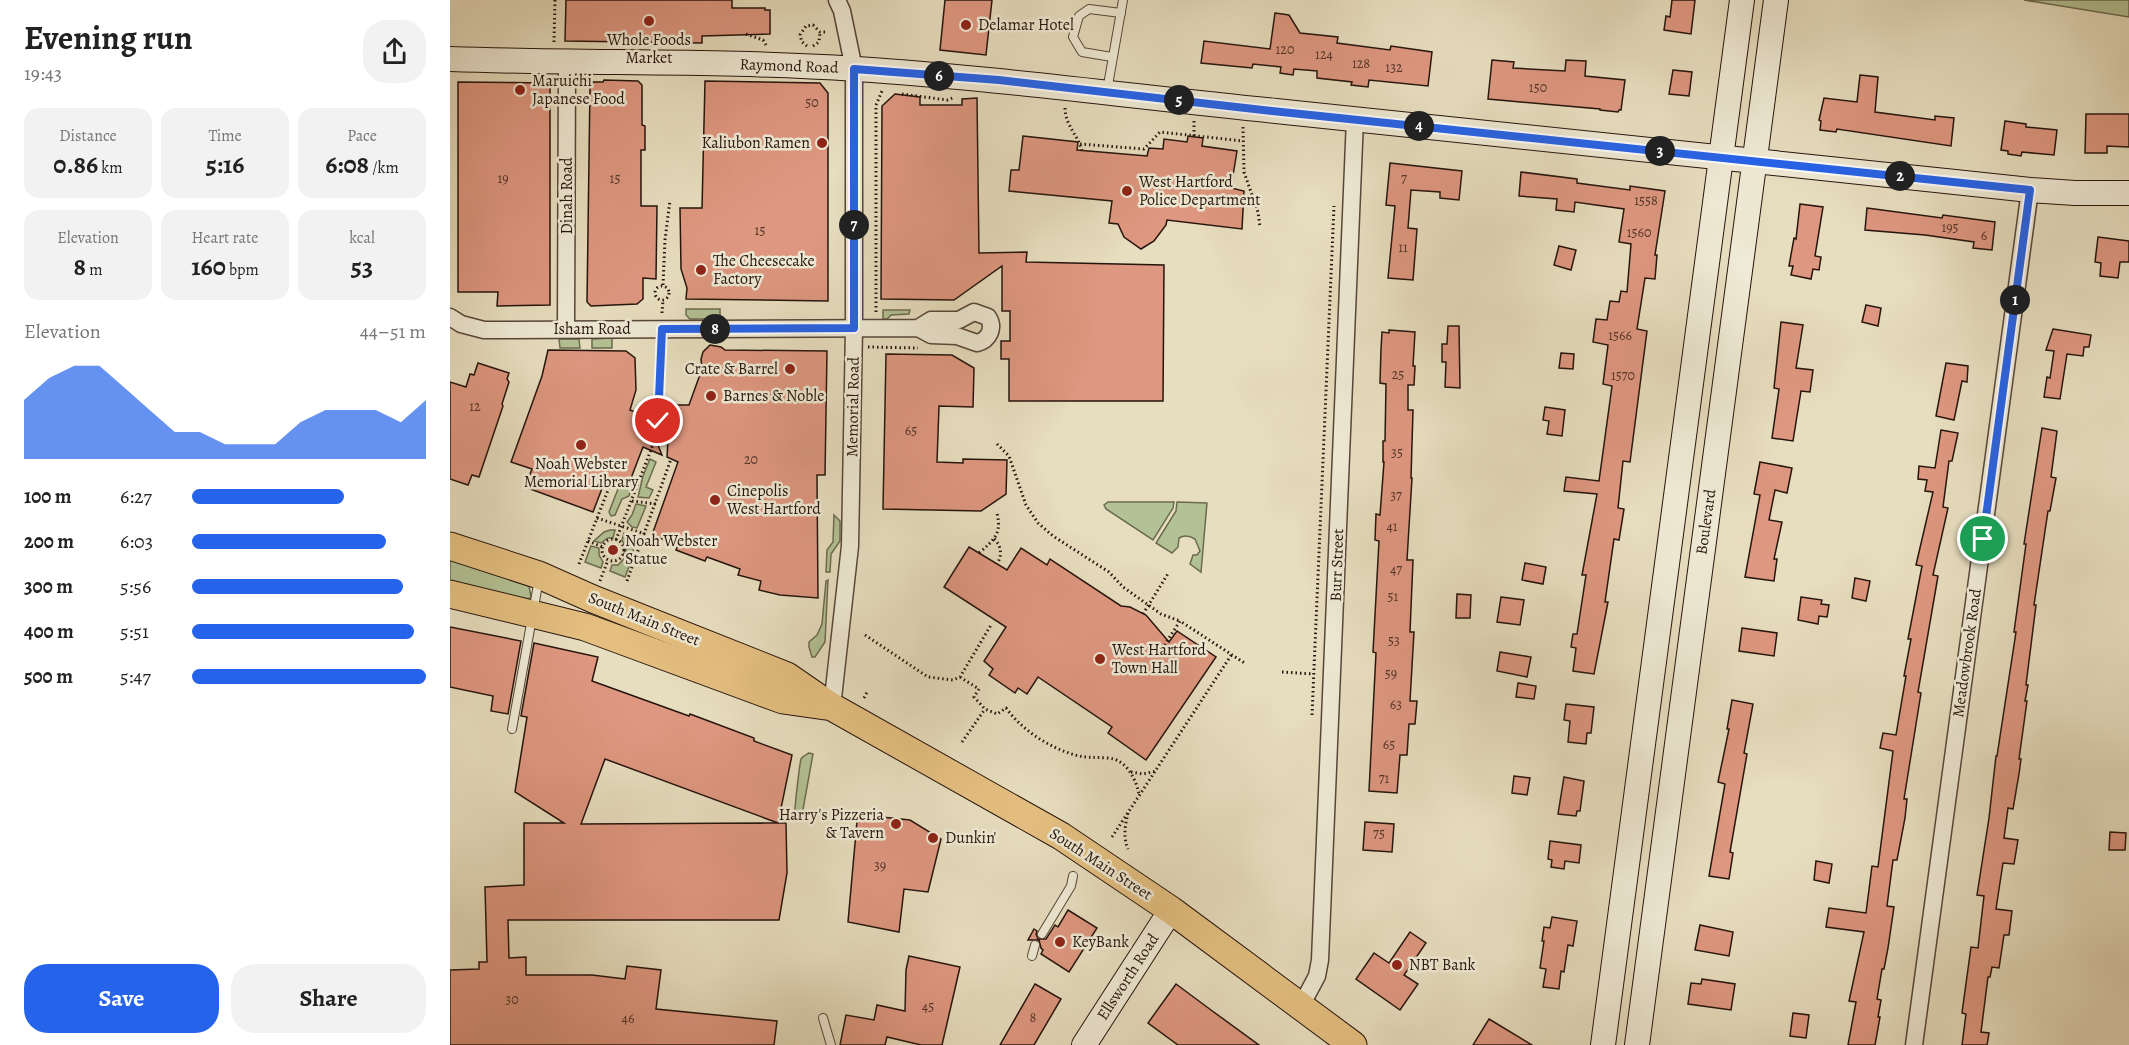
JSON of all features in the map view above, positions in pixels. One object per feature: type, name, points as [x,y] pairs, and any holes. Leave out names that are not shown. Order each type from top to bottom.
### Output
[{"type":"main road","name":"Boulevard","points":[[1603,1045],[1742,0]]},
{"type":"main road","name":"Boulevard","points":[[1637,1045],[1776,0]]},
{"type":"main road","name":"Raymond Road","points":[[450,60],[561,56],[854,69],[999,80],[2030,190],[2129,193]]},
{"type":"main road","points":[[1685,425],[1718,430]]},
{"type":"main road","name":"South Main Street","points":[[450,546],[539,575],[593,599],[787,676],[832,707],[1029,817],[1171,910],[1353,1045]]},
{"type":"main road","name":"South Main Street","points":[[450,594],[585,627],[783,700],[832,707]]},
{"type":"main road","points":[[1652,675],[1685,681]]},
{"type":"main road","name":"Ellsworth Road","points":[[1084,1045],[1171,910]]},
{"type":"main road","points":[[1618,928],[1652,933]]},
{"type":"street","name":"Memorial Road","points":[[832,707],[850,546],[854,328],[854,69],[842,11],[837,0]]},
{"type":"street","name":"Dinah Road","points":[[561,56],[566,329]]},
{"type":"street","name":"Burr Street","points":[[1300,1006],[1317,976],[1320,960],[1355,119]]},
{"type":"street","name":"Meadowbrook Road","points":[[1914,1045],[2030,190]]},
{"type":"street","name":"Isham Road","points":[[450,316],[461,324],[484,330],[918,328]]},
{"type":"lane","points":[[1106,92],[1123,0]]},
{"type":"lane","points":[[1112,57],[1082,52],[1073,37],[1079,16],[1089,9],[1121,13]]},
{"type":"lane","points":[[512,729],[539,575]]},
{"type":"lane","points":[[1042,934],[1071,886],[1073,876]]},
{"type":"lane","points":[[1032,956],[1035,945]]},
{"type":"lane","points":[[823,1018],[831,1045]]},
{"type":"path","points":[[555,0],[561,56]]},
{"type":"path","points":[[820,32],[820,39],[814,46],[804,44],[800,38],[801,31],[806,26],[813,25],[820,32],[827,32]]},
{"type":"path","points":[[746,34],[762,40],[767,49]]},
{"type":"path","points":[[876,317],[876,105],[882,91]]},
{"type":"path","points":[[1065,107],[1065,118],[1082,151]]},
{"type":"path","points":[[1193,136],[1194,119]]},
{"type":"path","points":[[1243,124],[1245,172],[1258,212],[1260,227]]},
{"type":"path","points":[[1080,144],[1143,149],[1160,132],[1243,141]]},
{"type":"path","points":[[663,285],[670,200]]},
{"type":"path","points":[[663,285],[667,286],[670,292],[663,300],[657,298],[655,294],[657,287],[663,285]]},
{"type":"path","points":[[616,540],[659,429],[663,300]]},
{"type":"path","points":[[997,444],[1009,456],[1030,514],[1038,523],[1053,536],[1109,572],[1123,587],[1161,614],[1180,621],[1246,663]]},
{"type":"path","points":[[627,581],[672,459]]},
{"type":"path","points":[[579,564],[612,480]]},
{"type":"path","points":[[632,501],[656,504]]},
{"type":"path","points":[[978,553],[994,539],[998,528],[997,513]]},
{"type":"path","points":[[597,518],[645,534]]},
{"type":"path","points":[[994,539],[998,542],[1001,551],[997,564]]},
{"type":"path","points":[[610,540],[616,540],[622,544],[623,554],[616,561],[608,560],[603,553],[603,547],[610,540]]},
{"type":"path","points":[[588,541],[603,547]]},
{"type":"path","points":[[623,554],[636,558]]},
{"type":"path","points":[[596,591],[608,560]]},
{"type":"path","points":[[1143,614],[1169,572]]},
{"type":"path","points":[[1162,649],[1180,621]]},
{"type":"path","points":[[865,635],[928,677],[953,680],[960,677],[991,625]]},
{"type":"path","points":[[1112,837],[1232,654]]},
{"type":"path","points":[[1282,672],[1313,674]]},
{"type":"path","points":[[960,677],[979,690],[974,697],[985,709],[997,714],[1006,708],[1020,725],[1056,748],[1088,758],[1115,760],[1131,772],[1137,783],[1139,794]]},
{"type":"path","points":[[864,698],[867,692]]},
{"type":"path","points":[[962,742],[985,709]]},
{"type":"path","points":[[1131,772],[1143,774],[1155,771]]},
{"type":"path","points":[[1128,849],[1125,842],[1125,830],[1129,811]]},
{"type":"green space","points":[[2024,0],[2129,0],[2129,17]]},
{"type":"green space","points":[[686,309],[720,309],[720,319],[690,319],[686,315]]},
{"type":"green space","points":[[883,310],[910,310],[909,314],[891,315],[883,319]]},
{"type":"green space","points":[[612,338],[612,348],[592,348],[592,339]]},
{"type":"green space","points":[[559,339],[579,339],[580,348],[560,348]]},
{"type":"green space","points":[[650,459],[656,462],[646,487],[653,490],[649,498],[638,497],[643,476]]},
{"type":"green space","points":[[617,482],[628,486],[629,482],[632,485],[629,496],[622,499],[615,515],[611,516],[609,512],[618,489]]},
{"type":"green space","points":[[1108,502],[1174,502],[1173,508],[1153,540],[1106,509],[1104,505]]},
{"type":"green space","points":[[1177,502],[1207,503],[1201,572],[1190,564],[1193,555],[1197,555],[1200,551],[1195,539],[1187,536],[1179,538],[1178,547],[1172,553],[1156,543],[1176,511]]},
{"type":"green space","points":[[636,504],[646,506],[637,528],[627,522]]},
{"type":"green space","points":[[834,515],[840,521],[840,541],[831,554],[830,572],[826,572],[827,550],[833,542]]},
{"type":"green space","points":[[615,530],[613,538],[608,538],[601,543],[594,541],[604,532]]},
{"type":"green space","points":[[624,533],[632,540],[634,556],[625,553],[626,549],[622,540]]},
{"type":"green space","points":[[591,546],[599,548],[599,555],[603,562],[601,568],[585,562]]},
{"type":"green space","points":[[450,557],[529,586],[531,597],[528,599],[450,584]]},
{"type":"green space","points":[[624,559],[631,562],[625,577],[610,571],[612,565],[618,565]]},
{"type":"green space","points":[[828,580],[825,642],[815,657],[812,657],[809,642],[817,635],[822,624],[826,581]]},
{"type":"green space","points":[[809,753],[813,754],[802,815],[795,814],[801,759]]},
{"type":"building","name":"Whole Foods Market","points":[[566,0],[732,0],[732,8],[770,10],[770,34],[702,36],[702,43],[565,41]]},
{"type":"building","name":"Delamar Hotel","points":[[945,0],[992,0],[986,55],[940,50]]},
{"type":"building","points":[[1672,0],[1695,0],[1691,34],[1664,30],[1666,16],[1670,17]]},
{"type":"building","points":[[1275,13],[1289,15],[1300,33],[1338,37],[1337,43],[1390,50],[1391,46],[1432,52],[1428,86],[1369,80],[1368,87],[1351,85],[1352,82],[1317,78],[1317,71],[1294,69],[1293,75],[1280,73],[1281,67],[1253,64],[1252,68],[1201,63],[1204,41],[1270,49]]},
{"type":"building","points":[[1492,60],[1514,62],[1513,68],[1565,71],[1566,60],[1586,61],[1585,76],[1625,80],[1621,110],[1618,112],[1488,99]]},
{"type":"building","points":[[1673,70],[1692,72],[1689,96],[1669,94]]},
{"type":"building","points":[[1860,75],[1878,77],[1875,112],[1935,120],[1935,116],[1954,118],[1951,146],[1837,129],[1836,132],[1820,130],[1821,121],[1819,120],[1824,98],[1857,102]]},
{"type":"building","points":[[638,81],[642,85],[642,125],[645,126],[645,150],[641,150],[641,206],[657,206],[656,279],[643,278],[643,299],[637,304],[591,306],[587,302],[590,87],[593,82]]},
{"type":"building","points":[[705,81],[820,83],[828,93],[828,301],[686,299],[687,288],[681,269],[680,208],[702,208]]},
{"type":"building","points":[[458,82],[550,83],[550,305],[497,306],[498,292],[458,292]]},
{"type":"building","points":[[895,94],[920,97],[920,105],[962,105],[962,99],[977,98],[979,253],[1027,252],[1026,262],[1164,265],[1163,401],[1009,401],[1009,359],[1001,359],[1001,341],[1010,341],[1010,311],[1002,311],[1002,266],[954,300],[881,299],[882,106]]},
{"type":"building","points":[[2086,114],[2129,114],[2129,147],[2107,146],[2107,153],[2085,153]]},
{"type":"building","points":[[2005,121],[2026,124],[2026,127],[2057,130],[2054,155],[2022,152],[2021,156],[2008,154],[2008,151],[2001,150]]},
{"type":"building","name":"West Hartford Police Department","points":[[1023,136],[1078,142],[1077,150],[1147,156],[1149,148],[1163,149],[1164,139],[1187,142],[1188,136],[1203,138],[1202,146],[1237,151],[1231,188],[1244,191],[1242,229],[1167,220],[1154,241],[1141,249],[1124,237],[1118,224],[1109,223],[1112,201],[1009,191],[1011,170],[1019,170]]},
{"type":"building","points":[[1390,163],[1462,171],[1459,200],[1440,198],[1440,192],[1411,190],[1408,228],[1417,229],[1413,280],[1388,278],[1395,206],[1386,205]]},
{"type":"building","points":[[1521,172],[1577,179],[1577,183],[1630,190],[1630,186],[1665,191],[1655,255],[1657,255],[1655,279],[1645,278],[1637,329],[1647,331],[1630,462],[1623,461],[1618,508],[1624,509],[1619,540],[1614,539],[1605,602],[1608,602],[1594,674],[1573,671],[1576,648],[1571,647],[1573,634],[1577,634],[1586,575],[1582,575],[1597,494],[1564,491],[1566,477],[1599,481],[1612,386],[1603,384],[1608,345],[1593,342],[1596,319],[1607,320],[1610,301],[1619,302],[1621,291],[1627,292],[1631,244],[1619,242],[1624,209],[1575,202],[1574,212],[1556,210],[1557,199],[1519,196]]},
{"type":"building","points":[[1800,204],[1823,207],[1815,256],[1821,257],[1819,270],[1813,269],[1811,279],[1791,275],[1793,266],[1789,266],[1794,238],[1796,239]]},
{"type":"building","points":[[1867,208],[1995,222],[1992,250],[1973,248],[1974,242],[1865,230]]},
{"type":"building","points":[[2098,237],[2129,241],[2129,262],[2120,262],[2118,278],[2100,276],[2101,263],[2095,262]]},
{"type":"building","points":[[1559,246],[1576,250],[1571,270],[1554,265]]},
{"type":"building","points":[[1866,305],[1881,308],[1878,326],[1862,322]]},
{"type":"building","points":[[1781,322],[1803,325],[1796,368],[1813,370],[1810,392],[1801,391],[1793,441],[1772,438],[1779,389],[1774,388]]},
{"type":"building","points":[[1448,326],[1459,326],[1460,388],[1445,387],[1446,362],[1442,362],[1442,344],[1447,344]]},
{"type":"building","points":[[2053,329],[2091,335],[2089,347],[2084,347],[2083,356],[2067,354],[2060,399],[2044,397],[2047,377],[2050,378],[2054,351],[2046,350]]},
{"type":"building","points":[[1389,330],[1415,332],[1414,385],[1408,385],[1408,410],[1413,410],[1407,560],[1413,560],[1410,632],[1414,632],[1410,701],[1417,701],[1415,724],[1409,724],[1407,755],[1400,755],[1397,793],[1369,791],[1379,541],[1375,540],[1376,514],[1380,515],[1384,462],[1383,441],[1385,441],[1386,384],[1380,383],[1381,349],[1382,332],[1389,333]]},
{"type":"building","points":[[710,345],[725,350],[827,351],[825,475],[817,475],[818,598],[780,595],[759,590],[761,581],[738,575],[740,569],[707,557],[705,561],[676,550],[678,545],[652,535],[678,462],[667,457],[670,405],[689,405],[702,369],[703,352]]},
{"type":"building","name":"Noah Webster Memorial Library","points":[[548,350],[626,351],[635,358],[636,390],[630,410],[646,416],[662,455],[643,447],[628,486],[606,478],[593,512],[525,487],[532,469],[511,462],[542,376]]},
{"type":"building","points":[[1561,353],[1574,354],[1573,369],[1559,368]]},
{"type":"building","points":[[886,354],[952,355],[974,368],[973,407],[939,406],[937,462],[963,463],[963,459],[1007,460],[1006,494],[981,511],[883,509]]},
{"type":"building","points":[[478,363],[509,373],[507,379],[509,382],[479,477],[472,475],[468,485],[450,479],[450,382],[466,387],[470,374],[474,375]]},
{"type":"building","points":[[1946,363],[1968,366],[1967,382],[1962,381],[1954,420],[1936,416]]},
{"type":"building","points":[[1545,407],[1565,410],[1562,436],[1547,434],[1549,421],[1543,420]]},
{"type":"building","points":[[2042,428],[2057,431],[2051,477],[2056,478],[2050,511],[2048,511],[2034,605],[2036,605],[2026,685],[2028,685],[2025,701],[2027,701],[2019,774],[2013,809],[2008,808],[2004,838],[2018,840],[2014,864],[2003,863],[1996,909],[2012,911],[2009,935],[2004,935],[1999,968],[1992,967],[1990,977],[1988,977],[1981,1032],[1989,1033],[1987,1045],[1962,1045],[1966,1014],[1962,1013],[1971,947],[1978,948],[1984,896],[1977,895],[2016,632],[2014,632],[2026,544],[2024,544]]},
{"type":"building","points":[[1941,430],[1958,433],[1952,461],[1949,461],[1943,507],[1948,508],[1933,575],[1938,576],[1918,692],[1921,693],[1904,799],[1907,799],[1905,818],[1897,860],[1893,860],[1887,906],[1894,907],[1877,999],[1881,1000],[1878,1017],[1880,1017],[1875,1045],[1848,1045],[1856,1002],[1849,1001],[1864,932],[1826,927],[1829,908],[1866,913],[1872,866],[1878,867],[1893,751],[1880,748],[1883,733],[1896,735],[1911,639],[1908,639],[1922,566],[1916,565],[1933,492],[1925,491],[1927,480],[1918,479],[1919,466],[1935,468]]},
{"type":"building","points":[[1760,462],[1792,468],[1787,493],[1775,490],[1769,520],[1782,522],[1774,559],[1777,559],[1774,581],[1745,577],[1760,495],[1754,494]]},
{"type":"building","name":"West Hartford Town Hall","points":[[969,547],[1007,570],[1021,548],[1047,565],[1050,559],[1121,606],[1130,607],[1146,615],[1169,642],[1177,631],[1216,657],[1146,760],[1108,733],[1112,727],[1038,677],[1027,694],[1018,688],[1015,693],[989,675],[993,669],[984,661],[1006,627],[944,587]]},
{"type":"building","points":[[1525,563],[1546,567],[1543,584],[1522,580]]},
{"type":"building","points":[[1855,578],[1870,581],[1866,601],[1852,598]]},
{"type":"building","points":[[1457,594],[1471,595],[1470,618],[1456,618]]},
{"type":"building","points":[[1501,597],[1524,600],[1520,625],[1497,622]]},
{"type":"building","points":[[1801,597],[1822,600],[1821,604],[1829,605],[1827,617],[1819,616],[1818,624],[1798,620]]},
{"type":"building","points":[[450,627],[521,641],[508,714],[491,711],[493,696],[450,687]]},
{"type":"building","points":[[1742,628],[1777,633],[1774,656],[1739,651]]},
{"type":"building","points":[[534,643],[598,657],[592,681],[689,716],[690,714],[792,755],[778,823],[605,759],[581,824],[786,823],[787,873],[779,920],[508,920],[509,958],[526,957],[526,975],[592,975],[625,979],[627,966],[661,970],[656,1009],[777,1021],[774,1045],[450,1045],[450,970],[479,969],[479,962],[487,962],[485,887],[524,885],[524,823],[564,823],[515,792],[527,717],[521,716]]},
{"type":"building","points":[[1500,652],[1531,657],[1527,677],[1497,671]]},
{"type":"building","points":[[1518,683],[1536,686],[1534,699],[1516,697]]},
{"type":"building","points":[[1732,700],[1753,704],[1730,852],[1733,853],[1729,879],[1709,876],[1725,784],[1718,782],[1729,729],[1727,729]]},
{"type":"building","points":[[1566,704],[1594,707],[1591,733],[1587,733],[1586,744],[1568,742],[1570,721],[1564,720]]},
{"type":"building","points":[[1514,776],[1530,778],[1527,795],[1512,793]]},
{"type":"building","points":[[1564,777],[1584,781],[1580,811],[1577,811],[1576,816],[1558,814]]},
{"type":"building","points":[[862,815],[910,820],[941,839],[928,892],[904,889],[899,932],[848,922],[857,821]]},
{"type":"building","points":[[1365,822],[1394,824],[1392,852],[1363,850]]},
{"type":"building","points":[[2110,832],[2126,833],[2125,850],[2109,850]]},
{"type":"building","points":[[1550,841],[1581,845],[1579,863],[1565,861],[1564,869],[1551,867],[1552,860],[1548,859]]},
{"type":"building","points":[[1816,861],[1832,864],[1829,883],[1814,880]]},
{"type":"building","name":"KeyBank","points":[[1068,910],[1097,928],[1069,972],[1041,954],[1043,950],[1039,940],[1028,940],[1034,929],[1037,931],[1038,939],[1046,939],[1055,925],[1058,927]]},
{"type":"building","points":[[1552,917],[1577,921],[1573,946],[1568,945],[1564,972],[1561,971],[1559,989],[1543,987],[1546,969],[1540,968],[1544,927],[1550,928]]},
{"type":"building","points":[[1700,925],[1733,932],[1729,956],[1695,950]]},
{"type":"building","points":[[1410,932],[1426,943],[1404,975],[1418,984],[1400,1010],[1356,979],[1374,953],[1389,963]]},
{"type":"building","points":[[909,956],[960,967],[942,1045],[921,1045],[887,1037],[885,1045],[840,1045],[846,1015],[874,1020],[877,1005],[905,1011],[906,970]]},
{"type":"building","points":[[1702,979],[1735,984],[1731,1010],[1688,1004],[1691,983],[1701,984]]},
{"type":"building","points":[[1035,984],[1061,999],[1034,1045],[1000,1045]]},
{"type":"building","points":[[1176,984],[1259,1045],[1178,1045],[1148,1023]]},
{"type":"building","points":[[1793,1013],[1809,1015],[1806,1038],[1790,1036]]},
{"type":"building","points":[[1489,1019],[1532,1045],[1473,1045]]},
{"type":"place","name":"Whole Foods Market","points":[[649,21]]},
{"type":"place","name":"Delamar Hotel","points":[[966,25]]},
{"type":"place","name":"Maruichi Japanese Food","points":[[520,90]]},
{"type":"place","name":"Kaliubon Ramen","points":[[822,143]]},
{"type":"place","name":"West Hartford Police Department","points":[[1127,191]]},
{"type":"place","name":"The Cheesecake Factory","points":[[701,270]]},
{"type":"place","name":"Crate & Barrel","points":[[790,369]]},
{"type":"place","name":"Barnes & Noble","points":[[711,396]]},
{"type":"place","name":"Noah Webster Memorial Library","points":[[581,445]]},
{"type":"place","name":"Cinepolis West Hartford","points":[[715,500]]},
{"type":"place","name":"Noah Webster Statue","points":[[613,550]]},
{"type":"place","name":"West Hartford Town Hall","points":[[1100,659]]},
{"type":"place","name":"Harry's Pizzeria & Tavern","points":[[896,824]]},
{"type":"place","name":"Dunkin'","points":[[933,838]]},
{"type":"place","name":"KeyBank","points":[[1060,942]]},
{"type":"place","name":"NBT Bank","points":[[1397,965]]},
{"type":"route","points":[[658,421],[662,329],[854,328],[854,69],[999,80],[1272,111],[2030,190],[1983,539]]}]
